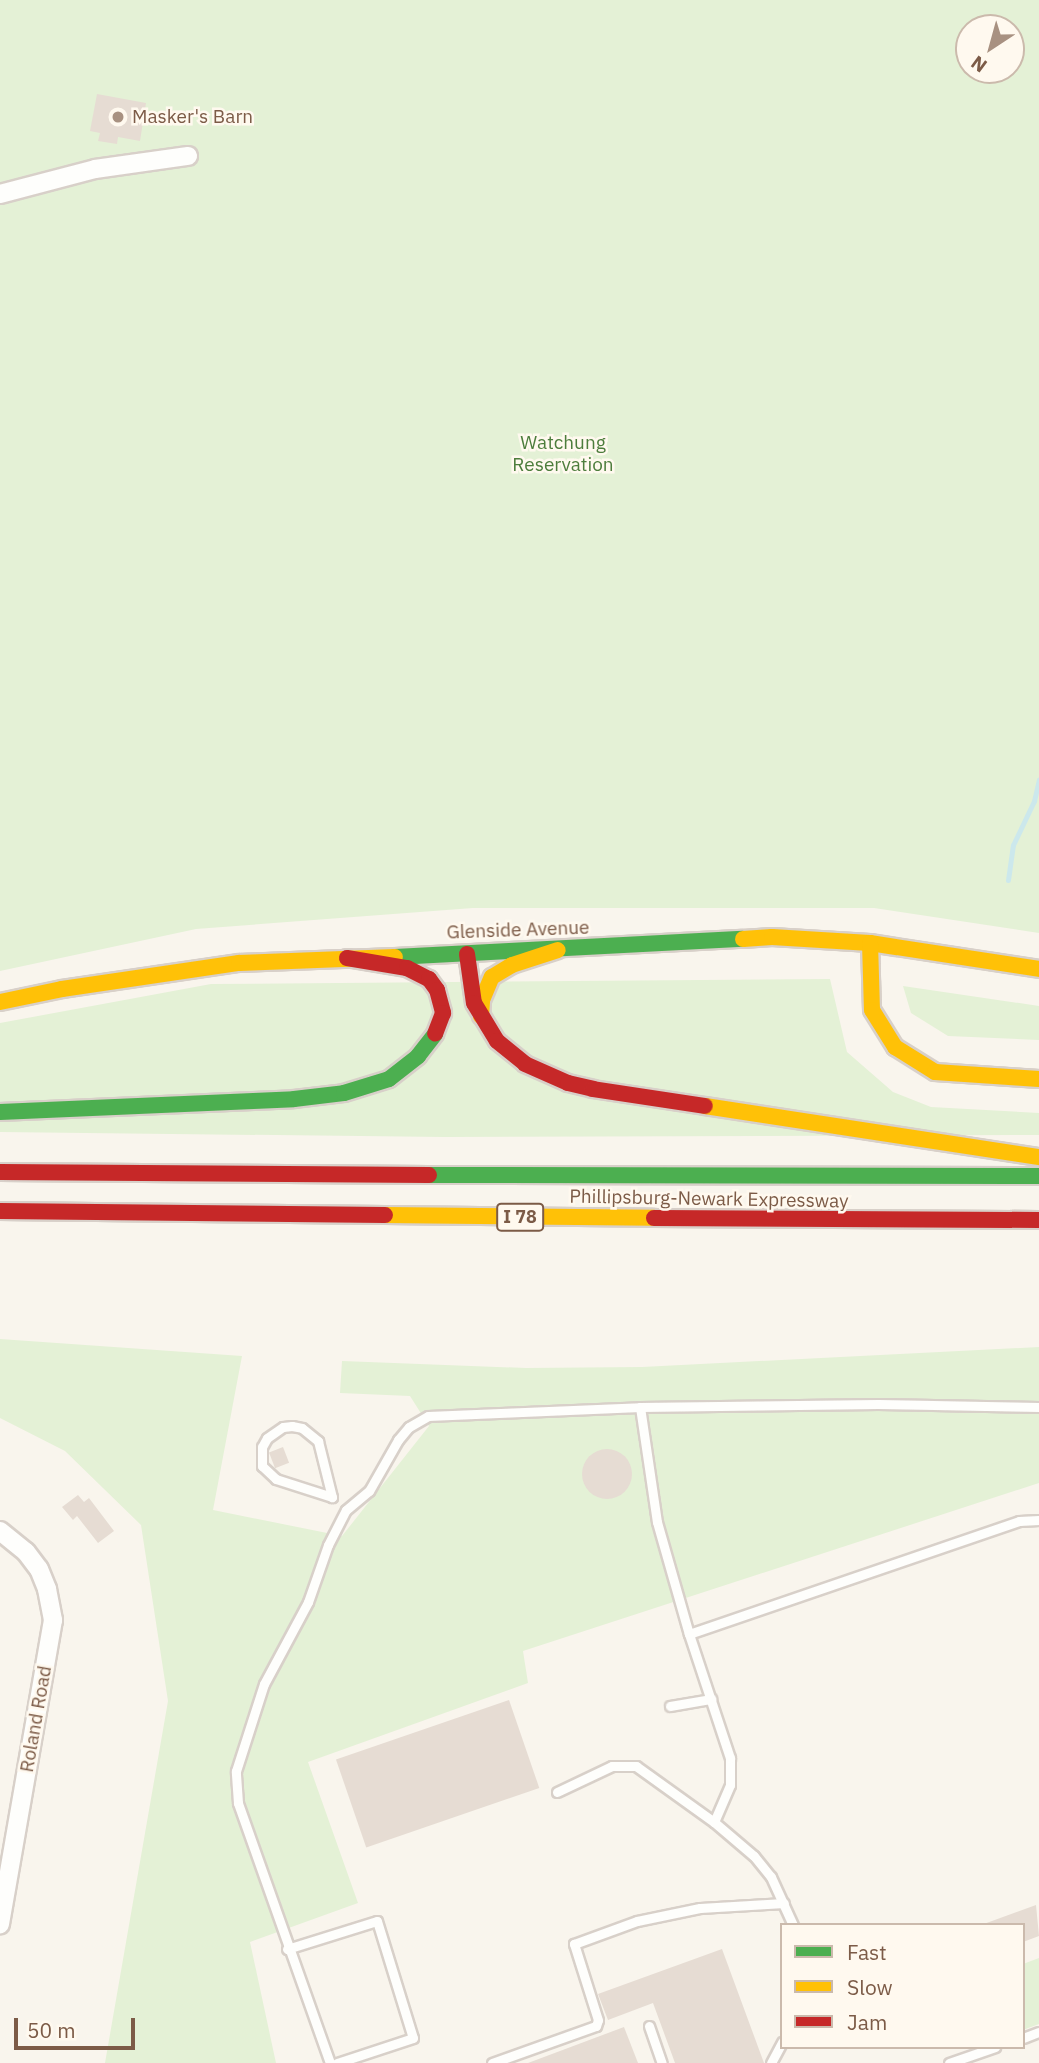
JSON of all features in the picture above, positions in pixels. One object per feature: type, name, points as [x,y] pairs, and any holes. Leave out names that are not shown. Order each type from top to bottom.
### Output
[{"type":"main road","name":"Glenside Avenue","points":[[0,1002],[62,989],[239,963],[347,958],[449,966],[467,954],[772,937],[870,943],[1039,969]]},
{"type":"main road","points":[[870,943],[872,1010],[881,1029],[895,1047],[935,1072],[960,1076],[1039,1079]]},
{"type":"main road","points":[[481,1016],[482,1000],[492,977],[512,965],[558,950]]},
{"type":"main road","points":[[467,954],[471,989],[481,1016],[497,1041],[525,1064],[556,1079],[593,1089],[1039,1157]]},
{"type":"main road","points":[[347,958],[419,972],[429,979],[437,990],[443,1013]]},
{"type":"main road","points":[[0,1112],[294,1099],[344,1093],[373,1085],[403,1069],[430,1041],[443,1013],[449,966]]},
{"type":"main road","name":"Phillipsburg-Newark Expressway","points":[[0,1172],[826,1178],[1039,1176]]},
{"type":"main road","name":"Phillipsburg-Newark Expressway","points":[[0,1212],[882,1222],[1039,1220]]},
{"type":"street","points":[[0,194],[95,169],[188,156]]},
{"type":"street","name":"Roland Road","points":[[0,1531],[26,1552],[38,1569],[47,1588],[53,1620],[6,1852],[0,1924]]},
{"type":"lane","points":[[330,2063],[237,1803],[236,1772],[264,1684],[308,1602],[328,1545],[346,1510],[369,1491],[397,1440],[409,1427],[428,1416],[640,1407],[878,1404],[1039,1407]]},
{"type":"lane","points":[[640,1407],[657,1522],[732,1771],[730,1786],[714,1822]]},
{"type":"lane","points":[[332,1497],[321,1451],[311,1433],[292,1426],[283,1427],[267,1438],[261,1457],[262,1466],[268,1473],[284,1482],[332,1497],[346,1510]]},
{"type":"lane","points":[[689,1634],[1018,1521],[1039,1520]]},
{"type":"lane","points":[[670,1706],[711,1699]]},
{"type":"lane","points":[[557,1792],[612,1766],[636,1766],[714,1822],[754,1856],[784,1902],[792,1923]]},
{"type":"lane","points":[[492,2063],[596,2026],[598,2020],[574,1944],[637,1921],[700,1908],[784,1902]]},
{"type":"lane","points":[[287,1949],[377,1921],[412,2038],[337,2063]]},
{"type":"lane","points":[[649,2026],[662,2063]]},
{"type":"lane","points":[[771,2063],[780,2046]]},
{"type":"lane","points":[[949,2063],[989,2049]]},
{"type":"green space","name":"Watchung Reservation","points":[[0,0],[1039,0],[1039,933],[874,908],[473,908],[196,929],[0,971]]},
{"type":"green space","points":[[830,979],[847,1052],[893,1092],[931,1107],[1039,1113],[1039,1135],[445,1137],[0,1132],[0,1023],[211,984]]},
{"type":"green space","points":[[903,986],[1039,1006],[1039,1040],[948,1036],[911,1013]]},
{"type":"green space","points":[[0,1339],[242,1356],[213,1510],[342,1536],[429,1426],[410,1396],[340,1393],[342,1361],[526,1368],[642,1367],[1039,1347],[1039,1483],[523,1651],[528,1683],[308,1762],[358,1903],[250,1942],[276,2063],[105,2063],[168,1701],[141,1525],[65,1451],[0,1418]]},
{"type":"green space","points":[[1039,1958],[1039,2024],[1025,2029],[1025,1963]]},
{"type":"building","name":"Masker's Barn","points":[[97,94],[146,103],[140,141],[118,137],[117,144],[98,141],[100,133],[90,131]]},
{"type":"building","points":[[283,1447],[289,1463],[275,1468],[269,1452]]},
{"type":"building","points":[[607,1449],[625,1456],[632,1474],[625,1492],[607,1499],[589,1492],[582,1474],[589,1456]]},
{"type":"building","points":[[78,1495],[84,1502],[89,1498],[114,1531],[98,1543],[77,1516],[73,1520],[62,1507]]},
{"type":"building","points":[[509,1700],[539,1788],[366,1848],[336,1760]]},
{"type":"building","points":[[1036,1905],[1039,1936],[1025,1941],[1025,1923],[986,1923]]},
{"type":"building","points":[[722,1949],[764,2063],[675,2063],[653,2003],[608,2020],[598,1994]]},
{"type":"building","points":[[624,2027],[638,2063],[528,2063]]},
{"type":"waterway","points":[[1008,880],[1013,845],[1034,801],[1039,780]]},
{"type":"traffic: fast","points":[[395,957],[743,939]]},
{"type":"traffic: fast","points":[[0,1112],[294,1099],[344,1093],[389,1079],[418,1056],[435,1034]]},
{"type":"traffic: fast","points":[[429,1175],[1039,1176]]},
{"type":"traffic: slow","points":[[743,939],[772,937],[870,943],[1039,969]]},
{"type":"traffic: slow","points":[[870,943],[872,1010],[895,1047],[935,1072],[1039,1079]]},
{"type":"traffic: slow","points":[[481,1016],[482,1000],[492,977],[512,965],[558,950]]},
{"type":"traffic: slow","points":[[0,1002],[62,989],[239,963],[395,957]]},
{"type":"traffic: slow","points":[[705,1106],[1039,1157]]},
{"type":"traffic: slow","points":[[385,1215],[654,1218]]},
{"type":"traffic: jam","points":[[467,954],[474,1003],[497,1041],[525,1064],[568,1083],[593,1089],[705,1106]]},
{"type":"traffic: jam","points":[[347,958],[407,968],[429,979],[437,990],[443,1013],[435,1034]]},
{"type":"traffic: jam","points":[[0,1172],[429,1175]]},
{"type":"traffic: jam","points":[[0,1211],[385,1215]]},
{"type":"traffic: jam","points":[[654,1218],[1039,1220]]},
{"type":"place","name":"Masker's Barn","points":[[118,117]]}]
